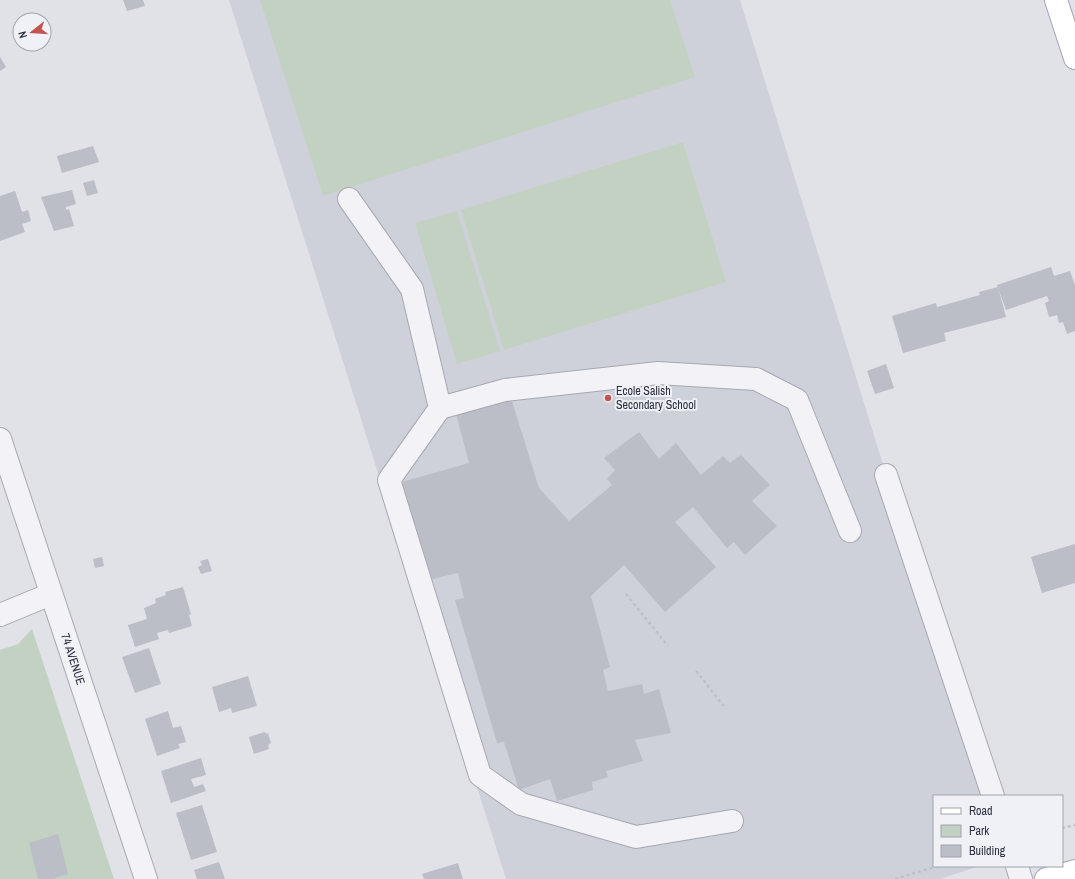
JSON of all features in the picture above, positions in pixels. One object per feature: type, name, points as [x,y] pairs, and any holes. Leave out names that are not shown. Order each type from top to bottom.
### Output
[{"type":"main road","points":[[1056,0],[1075,58]]},
{"type":"main road","points":[[1046,879],[1075,870]]},
{"type":"street","points":[[349,199],[412,289],[440,408]]},
{"type":"street","points":[[732,821],[636,837],[521,804],[480,775],[389,480],[440,408],[505,390],[658,374],[756,378],[797,400],[850,531]]},
{"type":"street","name":"74 AVENUE","points":[[0,439],[146,879]]},
{"type":"street","points":[[886,475],[993,795]]},
{"type":"street","points":[[0,615],[51,594]]},
{"type":"street","points":[[1017,867],[1021,879]]},
{"type":"path","points":[[626,594],[668,646]]},
{"type":"path","points":[[696,671],[726,710]]},
{"type":"path","points":[[1063,828],[1075,825]]},
{"type":"path","points":[[895,879],[935,867]]},
{"type":"shaded area","name":"Ecole Salish Secondary School","points":[[229,0],[740,0],[985,795],[933,795],[933,867],[977,867],[940,879],[506,879]]},
{"type":"green space","points":[[260,0],[670,0],[695,77],[323,196]]},
{"type":"green space","points":[[683,142],[726,282],[504,350],[461,210]]},
{"type":"green space","points":[[457,211],[500,351],[457,364],[415,223]]},
{"type":"green space","points":[[32,629],[114,879],[0,879],[0,650],[18,644]]},
{"type":"building","points":[[123,0],[143,0],[145,6],[127,11]]},
{"type":"building","points":[[0,57],[6,67],[0,71]]},
{"type":"building","points":[[93,146],[99,162],[62,173],[57,156]]},
{"type":"building","points":[[94,180],[98,193],[87,196],[83,183]]},
{"type":"building","points":[[72,190],[76,204],[66,207],[66,210],[69,209],[74,226],[54,231],[41,197]]},
{"type":"building","points":[[15,191],[22,212],[28,210],[31,221],[22,224],[25,232],[0,241],[0,196]]},
{"type":"building","points":[[1051,267],[1054,276],[1070,271],[1075,285],[1075,331],[1067,334],[1063,322],[1059,323],[1057,315],[1049,317],[1045,303],[1049,301],[1047,296],[1006,310],[997,285]]},
{"type":"building","points":[[998,287],[1006,317],[944,333],[946,341],[903,353],[892,316],[936,303],[937,307],[980,295],[979,292]]},
{"type":"building","points":[[886,364],[894,388],[875,394],[867,371]]},
{"type":"building","points":[[511,398],[539,488],[569,521],[612,485],[607,479],[615,470],[604,458],[639,432],[659,459],[676,443],[701,475],[723,456],[730,463],[741,455],[770,485],[752,501],[777,526],[745,555],[734,542],[727,548],[693,507],[675,522],[716,567],[665,612],[624,565],[591,596],[610,667],[603,670],[608,691],[642,684],[644,694],[659,689],[671,733],[635,740],[643,761],[606,771],[608,777],[592,782],[593,790],[557,801],[550,779],[519,790],[504,742],[497,743],[455,600],[464,598],[458,573],[432,579],[402,482],[469,463],[456,414]]},
{"type":"building","points":[[1075,544],[1075,583],[1042,593],[1031,557]]},
{"type":"building","points":[[102,557],[104,566],[95,568],[93,559]]},
{"type":"building","points":[[208,559],[212,571],[201,574],[198,567],[202,565],[200,561]]},
{"type":"building","points":[[183,587],[191,614],[189,615],[192,626],[169,633],[168,630],[157,633],[159,639],[135,647],[128,625],[147,619],[144,608],[156,603],[155,599],[166,595],[165,592]]},
{"type":"building","points":[[149,648],[161,684],[135,693],[122,657]]},
{"type":"building","points":[[248,676],[257,706],[232,713],[231,708],[219,712],[212,687]]},
{"type":"building","points":[[168,711],[173,728],[181,726],[186,742],[178,744],[180,748],[157,756],[145,719]]},
{"type":"building","points":[[265,732],[266,734],[268,733],[271,743],[268,745],[269,749],[254,754],[249,737]]},
{"type":"building","points":[[201,758],[206,775],[191,779],[194,787],[203,784],[206,791],[171,803],[161,771]]},
{"type":"building","points":[[202,805],[217,852],[191,860],[176,813]]},
{"type":"building","points":[[58,834],[68,874],[52,879],[38,879],[29,843]]},
{"type":"building","points":[[219,862],[225,879],[197,879],[194,870]]},
{"type":"building","points":[[458,863],[463,879],[424,879],[422,874]]},
{"type":"place","name":"Ecole Salish Secondary School","points":[[608,398]]}]
